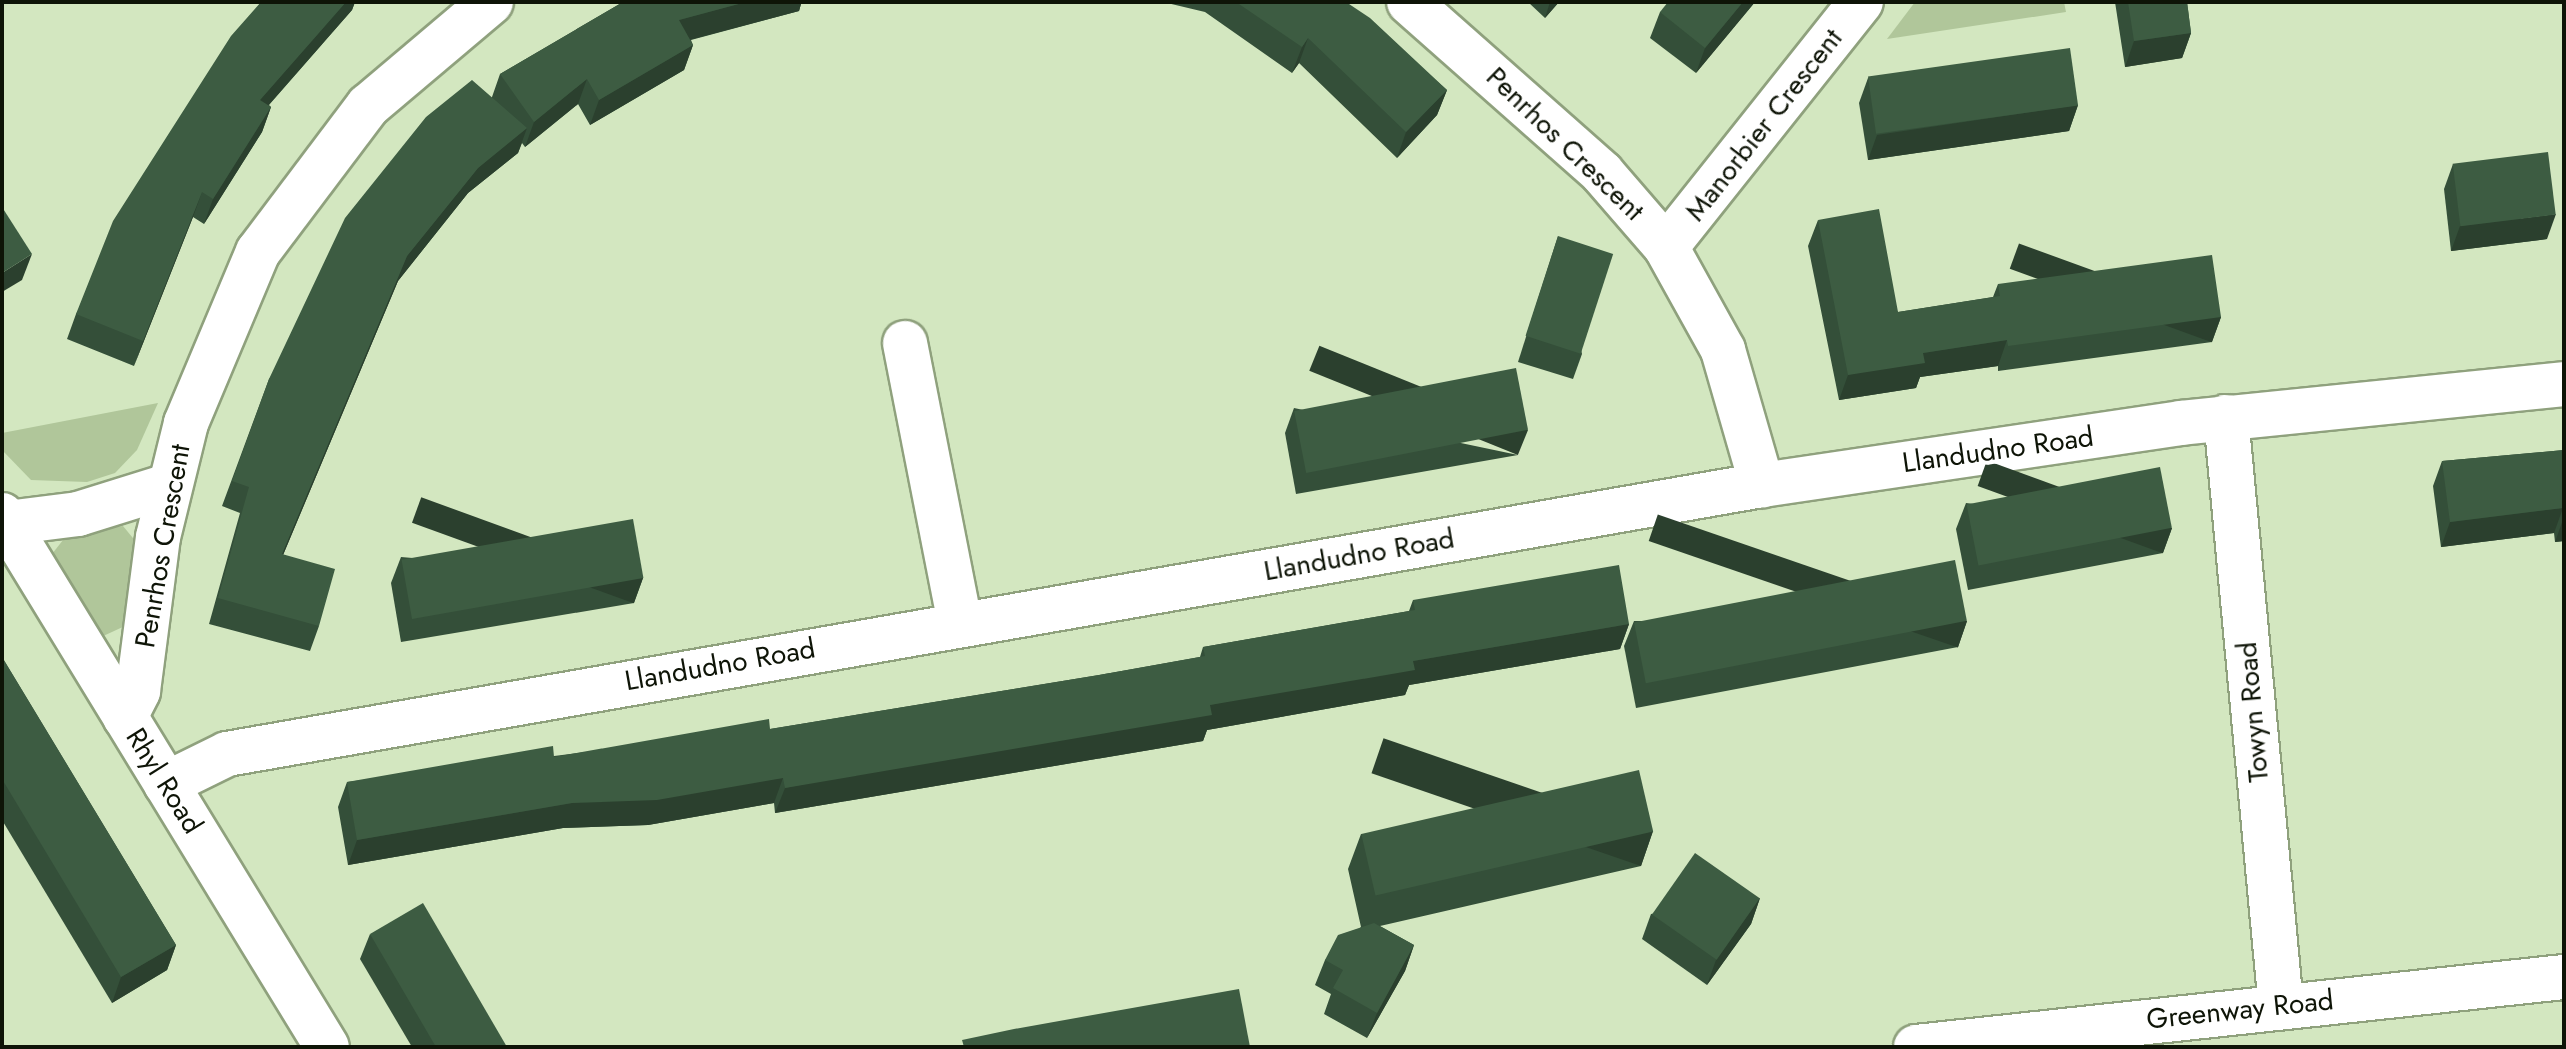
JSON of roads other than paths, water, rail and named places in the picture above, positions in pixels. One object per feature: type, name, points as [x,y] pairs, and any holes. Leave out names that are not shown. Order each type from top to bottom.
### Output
[{"type":"street","name":"Penrhos Crescent","points":[[125,717],[138,691],[168,486],[215,346],[279,221],[368,106],[491,2]]},
{"type":"street","name":"Penrhos Crescent","points":[[1409,2],[1602,173],[1666,247],[1723,350],[1762,485]]},
{"type":"street","name":"Manorbier Crescent","points":[[1666,247],[1861,2]]},
{"type":"street","points":[[905,343],[960,624]]},
{"type":"street","name":"Llandudno Road","points":[[166,784],[227,754],[1762,485],[2226,417],[2564,384]]},
{"type":"street","name":"Towyn Road","points":[[2226,417],[2281,1006]]},
{"type":"street","points":[[4,519],[78,514],[168,486]]},
{"type":"street","name":"Rhyl Road","points":[[4,519],[327,1047]]},
{"type":"street","name":"Greenway Road","points":[[1916,1047],[2564,977]]}]
